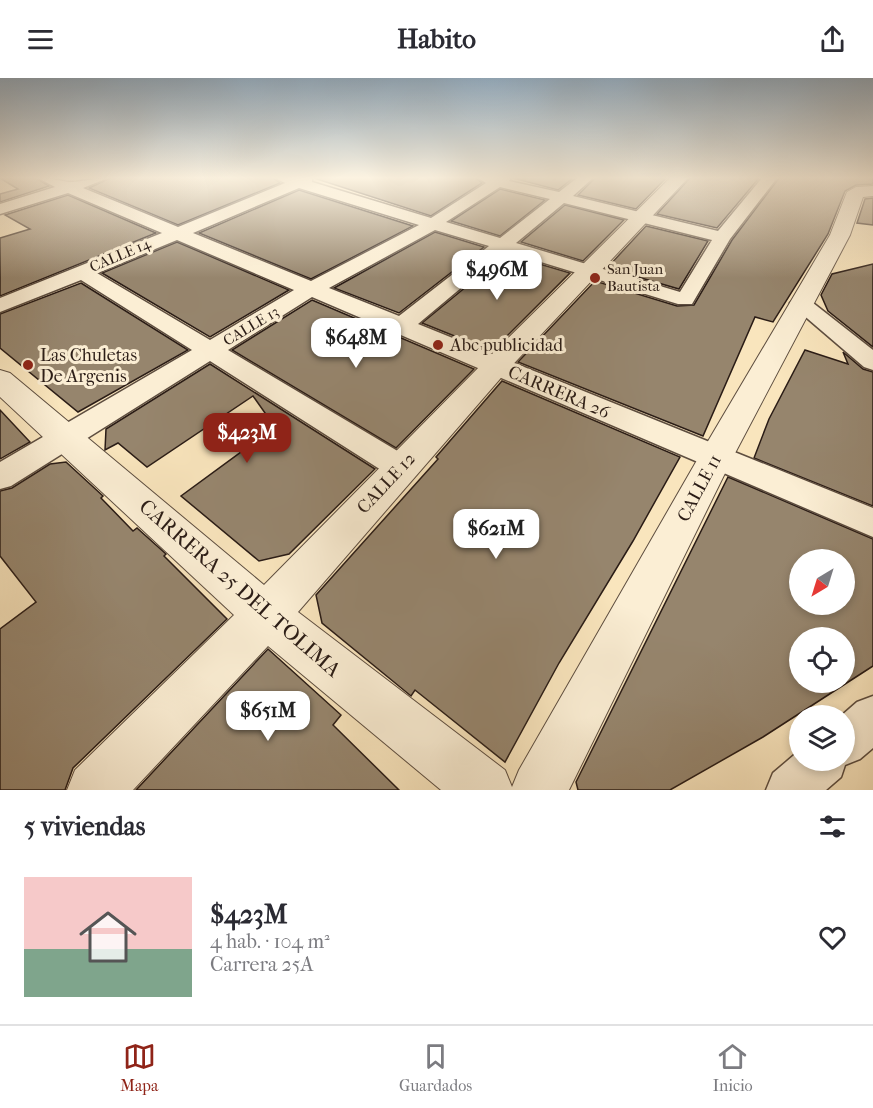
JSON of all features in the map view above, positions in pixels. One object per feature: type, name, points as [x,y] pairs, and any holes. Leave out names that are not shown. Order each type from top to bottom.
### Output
[{"type":"street","name":"CARRERA 26","points":[[124,211],[873,523]]},
{"type":"street","name":"CALLE 14","points":[[0,306],[223,211]]},
{"type":"street","points":[[390,211],[685,300],[722,237],[743,211]]},
{"type":"street","name":"CALLE 13","points":[[0,477],[311,289],[431,225],[451,211]]},
{"type":"street","points":[[401,326],[546,211]]},
{"type":"street","points":[[617,211],[722,237]]},
{"type":"street","name":"CALLE 12","points":[[95,790],[266,615],[400,467],[496,366],[650,211]]},
{"type":"street","name":"CALLE 11","points":[[539,790],[716,457],[840,235],[849,211]]},
{"type":"street","points":[[82,272],[400,467]]},
{"type":"street","points":[[801,303],[873,362]]},
{"type":"street","name":"CARRERA 25 DEL TOLIMA","points":[[0,380],[266,615],[485,790]]},
{"type":"street","points":[[855,734],[873,718]]},
{"type":"street","points":[[790,790],[812,771]]},
{"type":"building","points":[[17,211],[106,211],[156,233],[0,296],[0,238],[30,229],[5,215]]},
{"type":"building","points":[[145,211],[211,211],[178,225]]},
{"type":"building","points":[[250,211],[366,211],[413,226],[311,279],[199,233]]},
{"type":"building","points":[[416,211],[438,211],[431,216]]},
{"type":"building","points":[[466,211],[531,211],[500,236],[451,221]]},
{"type":"building","points":[[558,211],[589,211],[624,220],[583,261],[521,242]]},
{"type":"building","points":[[660,211],[731,211],[717,228],[657,214]]},
{"type":"building","points":[[754,211],[837,211],[828,234],[773,322],[755,317],[703,436],[518,362],[595,281],[677,306],[694,305],[732,240]]},
{"type":"building","points":[[861,211],[873,211],[873,225],[857,223]]},
{"type":"building","points":[[646,226],[708,241],[679,289],[607,268]]},
{"type":"building","points":[[435,232],[484,247],[399,313],[334,288]]},
{"type":"building","points":[[177,242],[289,290],[210,337],[102,273]]},
{"type":"building","points":[[506,254],[570,273],[492,351],[422,323]]},
{"type":"building","points":[[873,264],[873,347],[828,311],[821,295],[832,274]]},
{"type":"building","points":[[81,283],[188,350],[78,412],[0,348],[0,314]]},
{"type":"building","points":[[312,300],[474,369],[396,448],[232,350]]},
{"type":"building","points":[[805,350],[848,364],[843,352],[863,369],[873,372],[873,506],[754,458],[769,419]]},
{"type":"building","points":[[210,364],[375,469],[289,554],[259,561],[181,496],[275,427],[253,396],[147,467],[118,443],[105,450],[106,429]]},
{"type":"building","points":[[502,381],[680,457],[633,541],[559,663],[505,762],[415,690],[411,696],[322,623],[316,595],[438,459],[436,457]]},
{"type":"building","points":[[0,410],[30,442],[0,459]]},
{"type":"building","points":[[66,462],[103,496],[101,498],[133,531],[137,528],[166,554],[164,556],[227,619],[73,768],[65,790],[0,790],[0,629],[36,602],[0,556],[0,491],[12,488],[50,464]]},
{"type":"building","points":[[728,477],[873,539],[873,666],[855,678],[855,627],[789,627],[789,693],[831,693],[813,705],[789,705],[789,720],[670,790],[578,790],[576,782]]},
{"type":"building","points":[[268,649],[341,715],[333,725],[399,790],[136,790]]},
{"type":"place","name":"San Juan Bautista","points":[[595,278]]},
{"type":"place","name":"Abc publicidad","points":[[438,345]]},
{"type":"place","name":"Las Chuletas De Argenis","points":[[28,365]]}]
